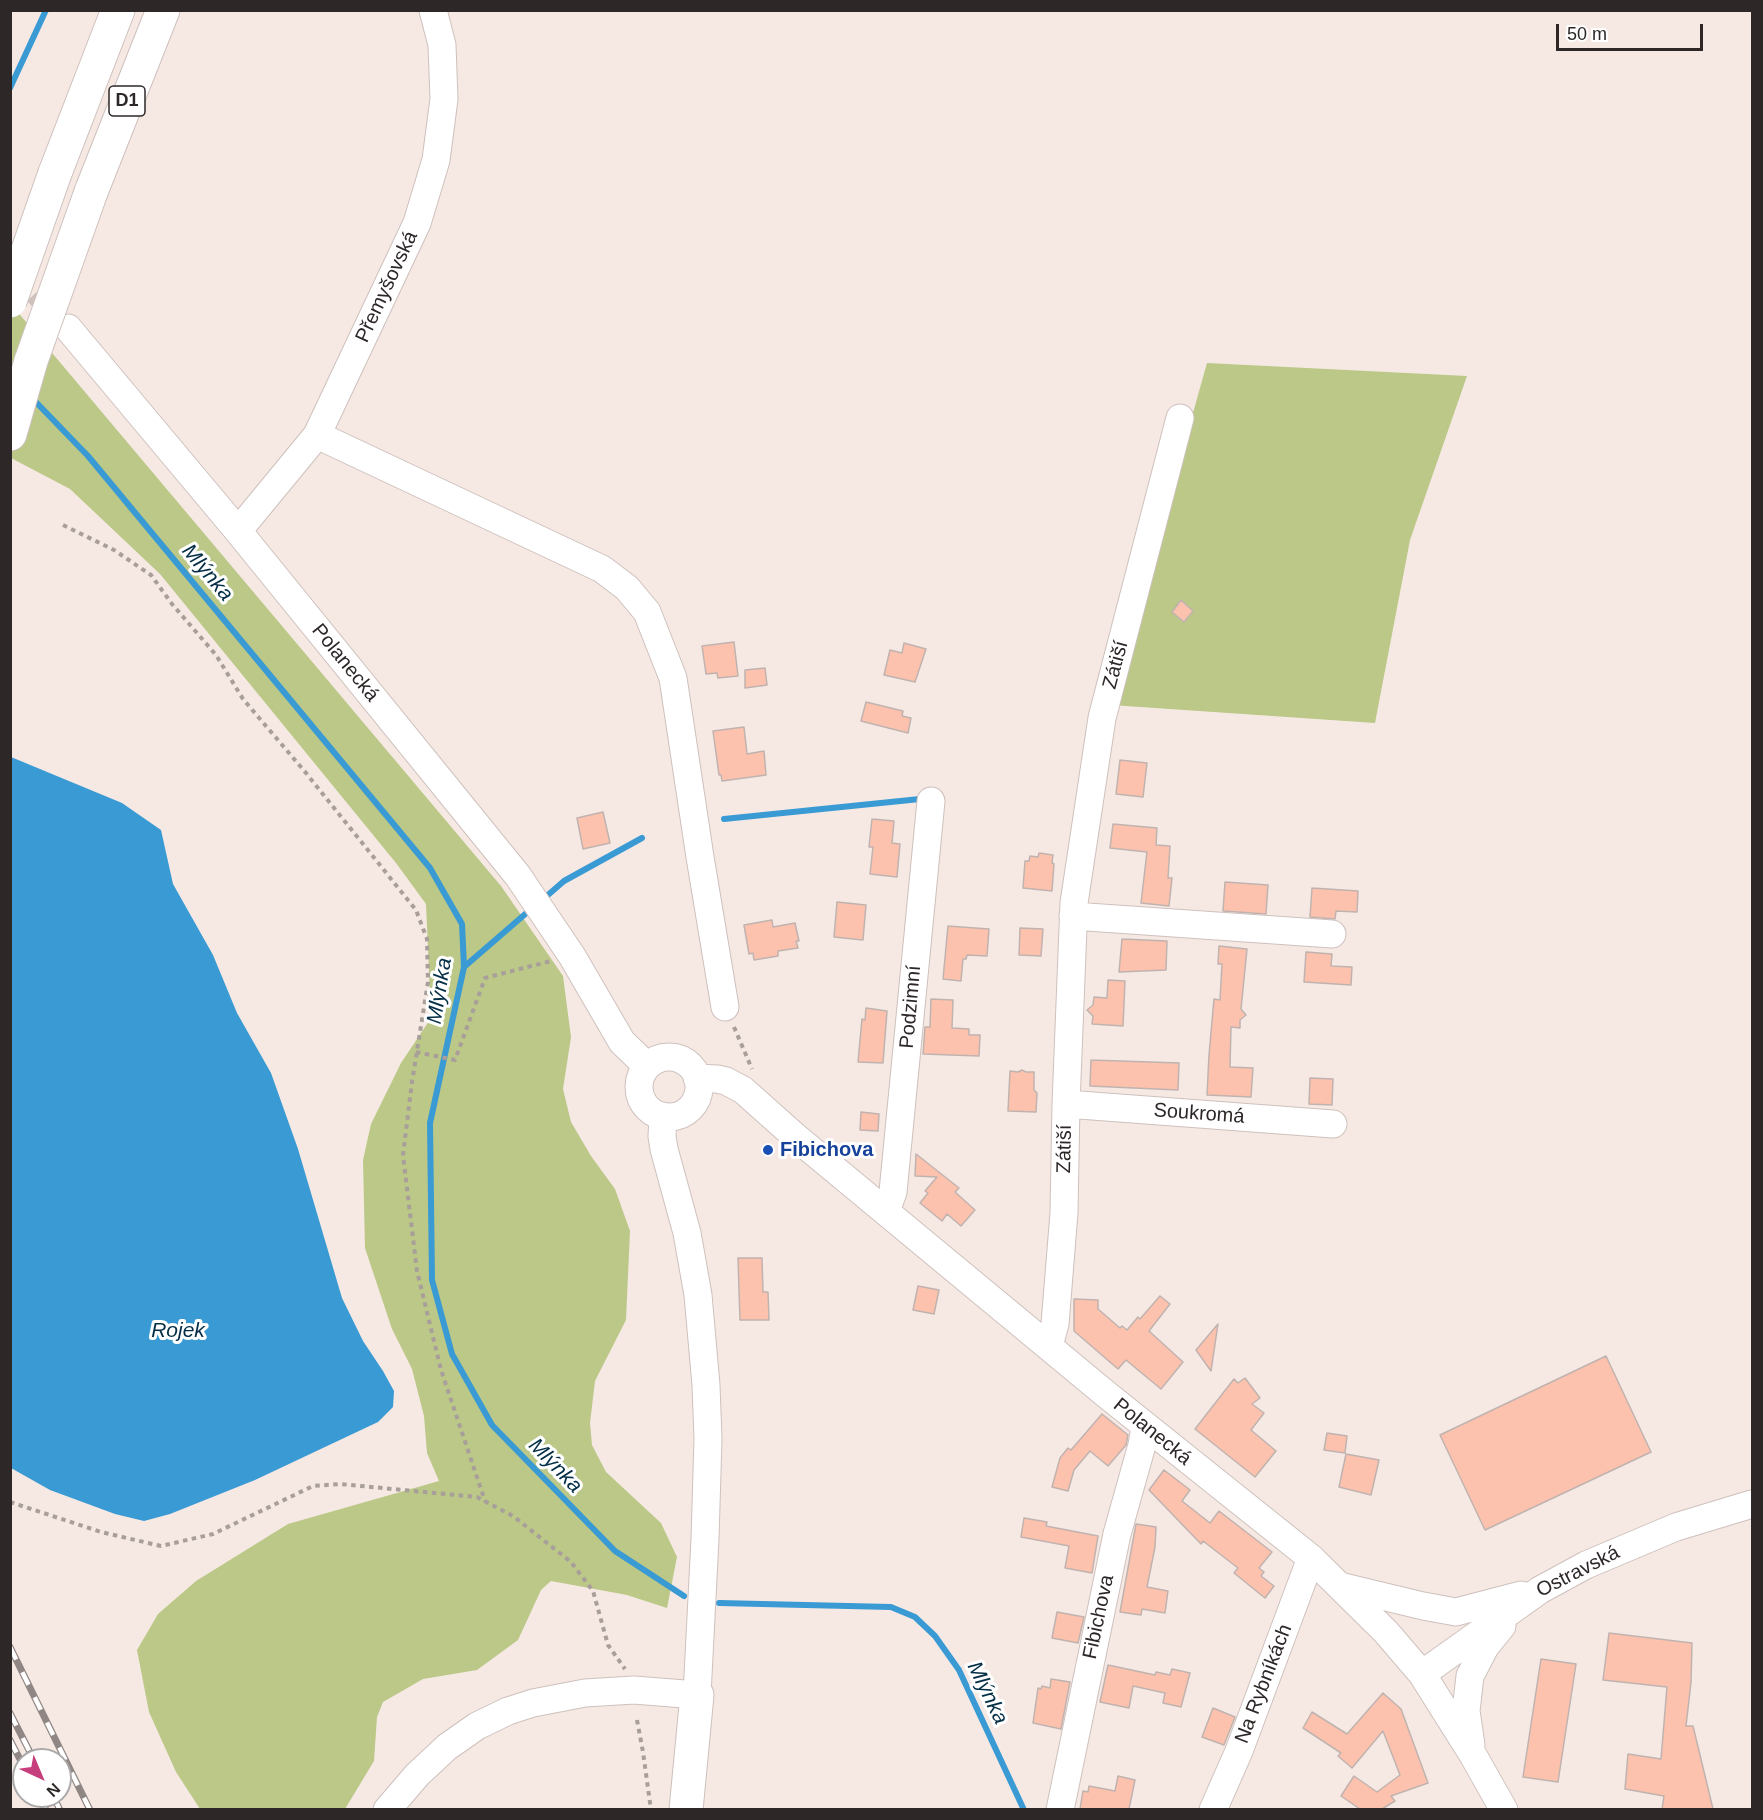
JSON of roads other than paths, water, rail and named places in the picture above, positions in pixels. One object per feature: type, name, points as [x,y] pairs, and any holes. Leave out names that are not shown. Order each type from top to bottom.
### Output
[{"type":"highway","name":"D1","points":[[10,301],[55,173],[118,10]]},
{"type":"highway","name":"D1","points":[[10,434],[31,361],[91,192],[163,10]]},
{"type":"highway","points":[[686,1809],[697,1695]]},
{"type":"street","name":"Přemyšovská","points":[[238,531],[317,435],[417,223],[436,160],[444,99],[442,45],[433,10]]},
{"type":"street","name":"Polanecká","points":[[68,328],[238,531],[518,876],[572,956],[622,1042],[647,1066]]},
{"type":"street","name":"Zátiší","points":[[1050,1346],[1064,1213],[1073,916],[1102,718],[1180,418]]},
{"type":"street","points":[[317,435],[602,569],[627,588],[647,612],[673,678],[725,1007]]},
{"type":"street","name":"Podzimní","points":[[886,1211],[893,1192],[931,801]]},
{"type":"street","points":[[1073,916],[1332,934]]},
{"type":"street","points":[[663,1058],[676,1058],[684,1061],[691,1067],[697,1078],[699,1088],[697,1097],[689,1108],[677,1116],[663,1116],[655,1113],[647,1108],[640,1096],[639,1082],[642,1073],[654,1061],[663,1058]]},
{"type":"street","name":"Polanecká","points":[[697,1078],[717,1079],[743,1090],[752,1083],[798,1139],[1145,1427],[1311,1558],[1386,1632],[1422,1674],[1504,1809]]},
{"type":"street","name":"Soukromá","points":[[1066,1104],[1333,1124]]},
{"type":"street","points":[[387,1809],[431,1761],[477,1726],[532,1702],[585,1693],[634,1690],[697,1695],[708,1439],[706,1385],[698,1295],[687,1233],[664,1149],[663,1116]]},
{"type":"street","name":"Fibichova","points":[[1060,1809],[1117,1534],[1145,1427]]},
{"type":"street","name":"Ostravská","points":[[1422,1674],[1540,1590],[1586,1565],[1676,1527],[1752,1504]]},
{"type":"street","name":"Na Rybníkách","points":[[1213,1809],[1239,1751],[1311,1558]]},
{"type":"street","points":[[1340,1586],[1456,1612],[1540,1590]]},
{"type":"street","points":[[1473,1755],[1466,1711],[1470,1676],[1485,1647],[1506,1622],[1540,1590]]},
{"type":"water","name":"Rojek","points":[[11,757],[122,803],[161,830],[173,884],[213,955],[237,1013],[271,1073],[298,1149],[342,1298],[363,1341],[394,1391],[393,1407],[378,1422],[255,1480],[170,1514],[144,1521],[115,1514],[50,1490],[11,1468]]},
{"type":"waterway","points":[[10,88],[46,10]]},
{"type":"waterway","name":"Mlýnka","points":[[32,398],[88,456],[430,868],[462,924],[464,967],[430,1123],[432,1280],[452,1354],[492,1425],[615,1551],[684,1596]]},
{"type":"waterway","points":[[724,819],[920,799]]},
{"type":"waterway","points":[[541,901],[564,881],[642,838]]},
{"type":"waterway","points":[[464,967],[531,909]]},
{"type":"waterway","name":"Mlýnka","points":[[719,1603],[891,1607],[915,1617],[935,1636],[959,1670],[1024,1810]]},
{"type":"tunnel","points":[[10,261],[62,320]]},
{"type":"railway","points":[[10,1647],[90,1810]]},
{"type":"railway","points":[[10,1713],[28,1748]]},
{"type":"railway","points":[[10,1740],[14,1748]]},
{"type":"place","name":"Fibichova","points":[[768,1150]]}]
